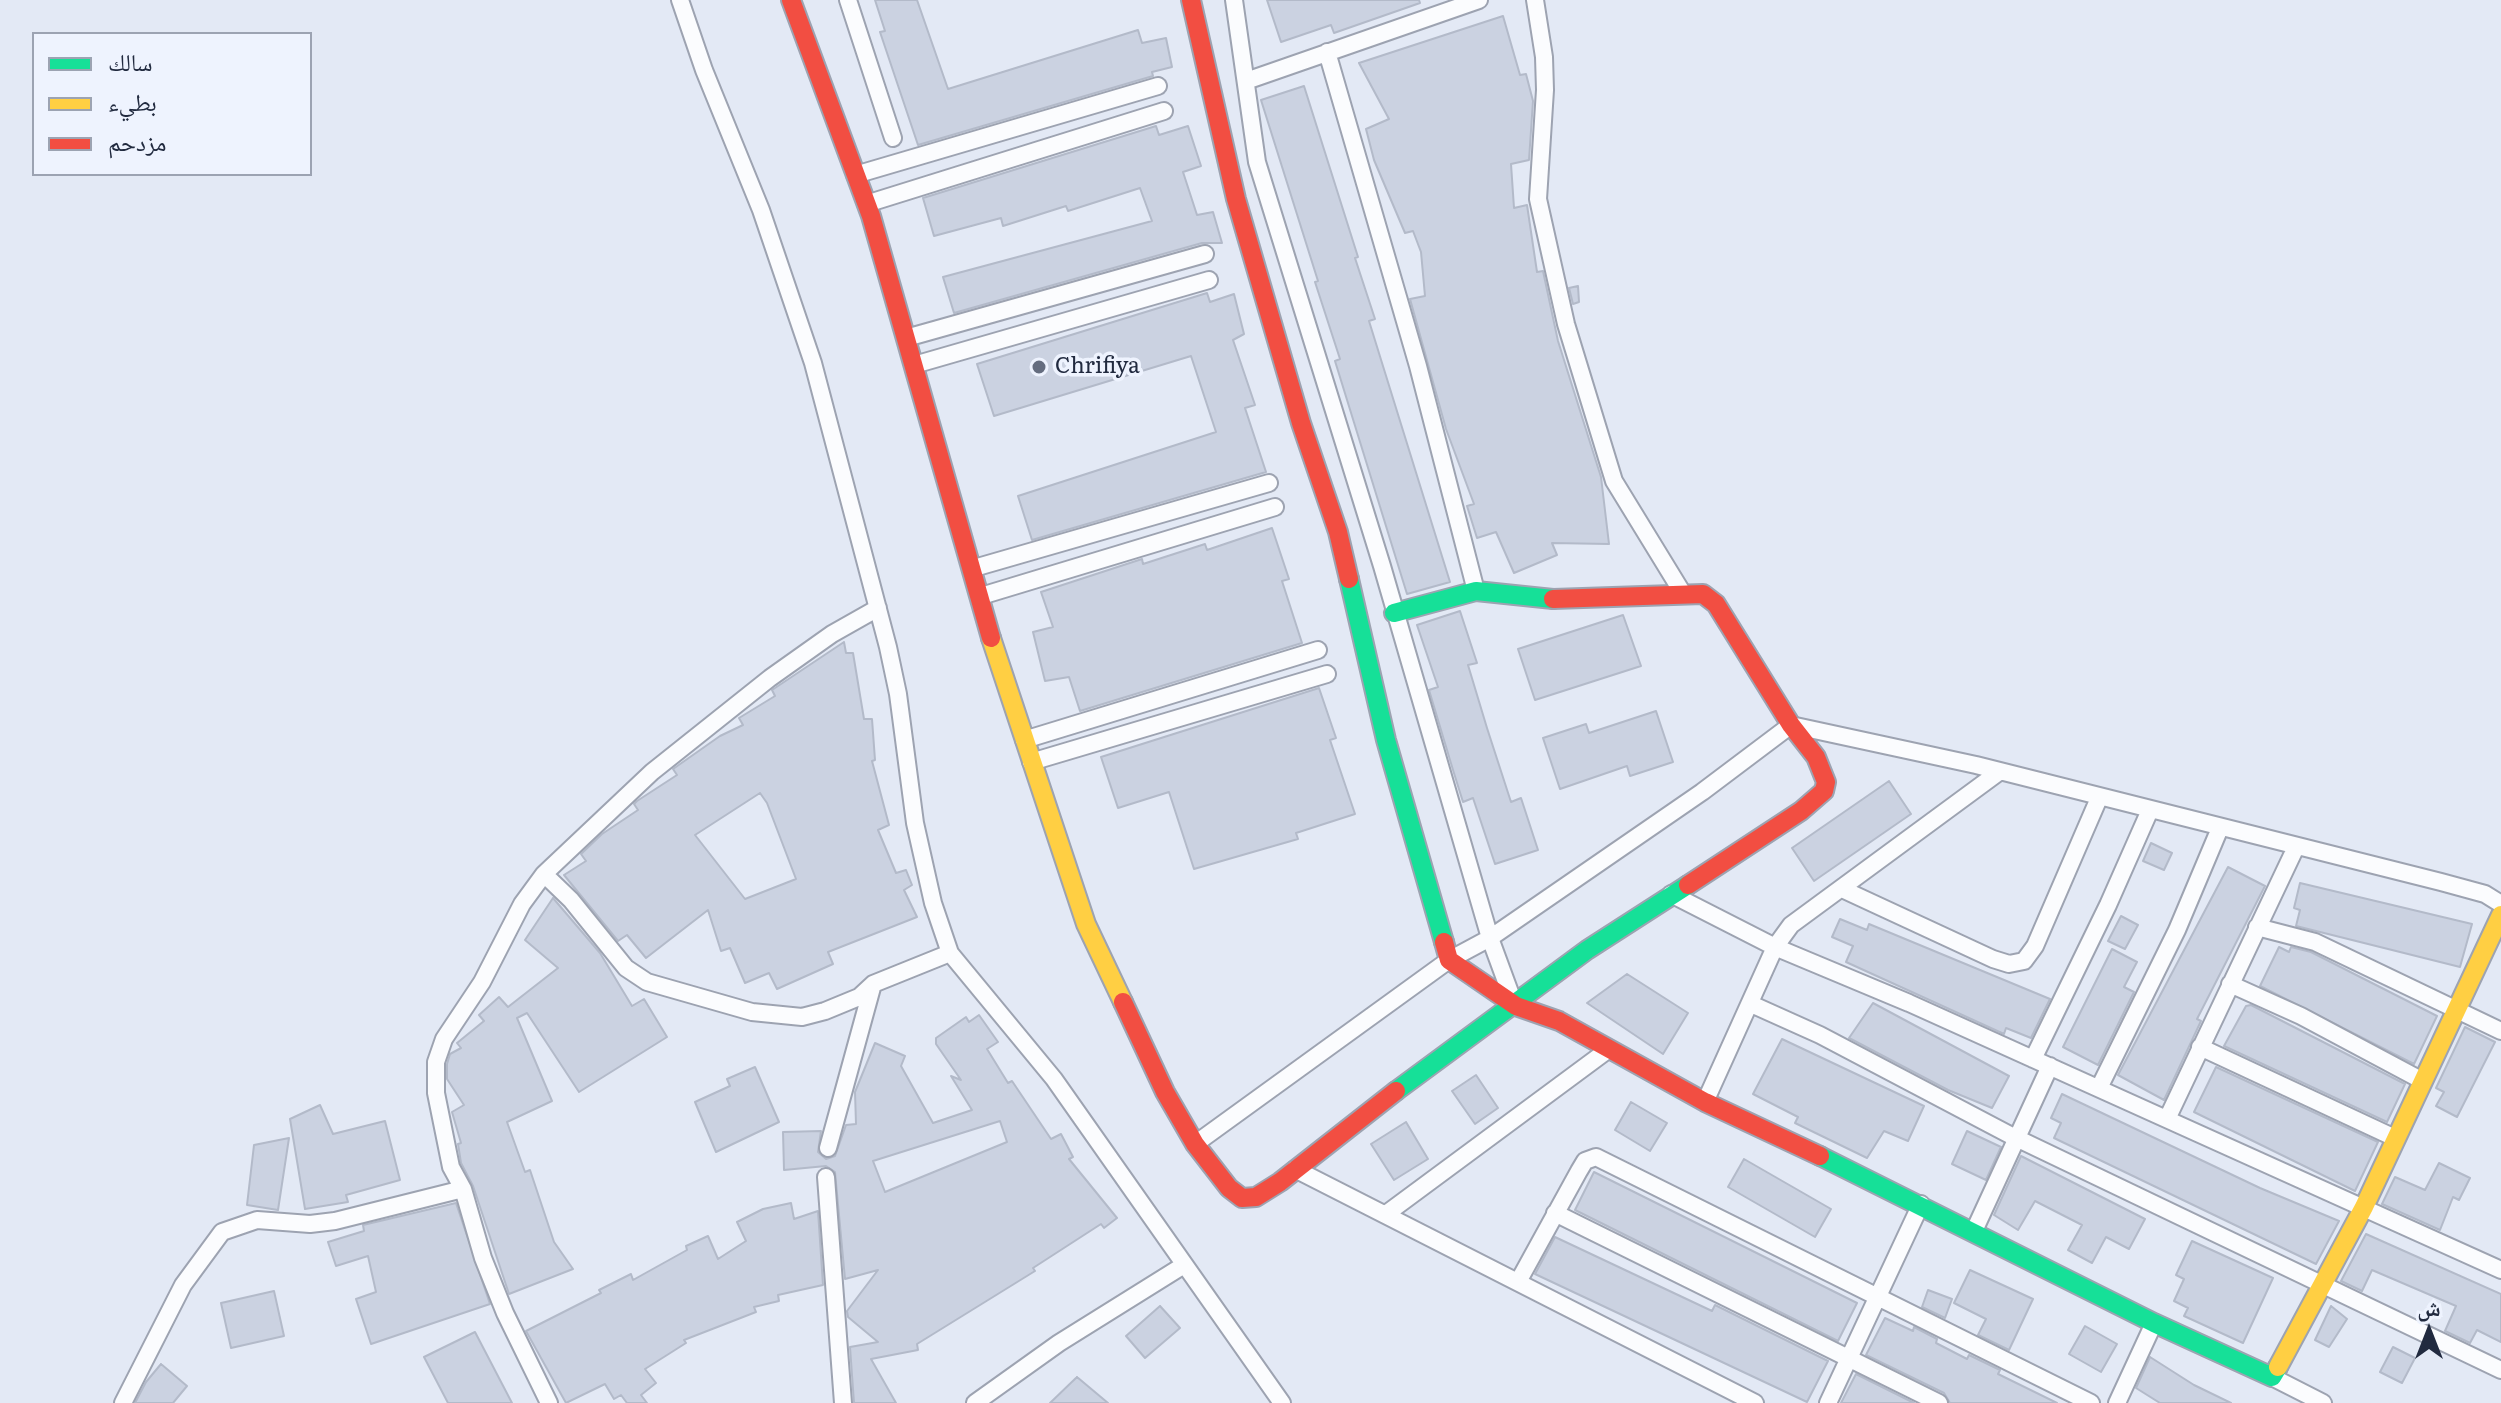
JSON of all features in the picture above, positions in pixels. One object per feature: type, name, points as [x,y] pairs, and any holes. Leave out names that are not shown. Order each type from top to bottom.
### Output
[{"type":"street","points":[[680,0],[704,70],[761,210],[813,363],[898,694],[915,823],[933,903],[950,953],[1054,1079],[1158,1222],[1184,1265],[1282,1403]]},
{"type":"street","points":[[791,0],[866,204],[974,568],[996,658],[1086,924],[1165,1092],[1195,1144],[1229,1188],[1242,1198],[1256,1197],[1516,1006],[1587,950],[1801,811],[1824,791],[1826,782],[1816,757],[1791,725],[1752,657],[1716,604],[1703,594],[1682,592],[1540,600],[1476,591],[1394,613]]},
{"type":"street","points":[[848,0],[893,138]]},
{"type":"street","points":[[1191,0],[1236,199],[1301,423],[1338,532],[1386,740],[1449,960],[1516,1006],[1559,1021],[1705,1102],[1921,1204],[2154,1323],[2323,1403]]},
{"type":"street","points":[[1234,0],[1257,162],[1490,938],[1516,1006]]},
{"type":"street","points":[[1246,81],[1479,0]]},
{"type":"street","points":[[1535,0],[1544,57],[1545,90],[1538,199],[1566,324],[1614,481],[1682,592]]},
{"type":"street","points":[[1327,52],[1418,366],[1476,591]]},
{"type":"street","points":[[855,175],[1158,86]]},
{"type":"street","points":[[866,204],[1164,111]]},
{"type":"street","points":[[1037,121],[1046,148]]},
{"type":"street","points":[[906,338],[1205,254]]},
{"type":"street","points":[[914,365],[1209,280]]},
{"type":"street","points":[[1078,289],[1087,317]]},
{"type":"street","points":[[974,568],[1269,483]]},
{"type":"street","points":[[981,596],[1163,544],[1275,507]]},
{"type":"street","points":[[1155,516],[1163,544]]},
{"type":"street","points":[[549,1403],[505,1313],[448,1152],[436,1093],[436,1062],[444,1039],[482,982],[522,904],[544,874],[652,772],[770,678],[832,634],[878,608]]},
{"type":"street","points":[[1024,740],[1318,650]]},
{"type":"street","points":[[1031,762],[1327,674]]},
{"type":"street","points":[[1189,691],[1197,715]]},
{"type":"street","points":[[1195,1144],[1449,960],[1490,938],[1702,792],[1791,725],[1999,772],[2485,894],[2501,904]]},
{"type":"street","points":[[1705,1102],[1775,947],[1791,925],[1999,772]]},
{"type":"street","points":[[1842,889],[1993,959],[2009,964],[2024,961],[2035,946],[2099,798]]},
{"type":"street","points":[[2033,1059],[2150,810]]},
{"type":"street","points":[[2099,1088],[2177,930],[2220,828]]},
{"type":"street","points":[[2167,1119],[2296,847]]},
{"type":"street","points":[[544,874],[571,900],[626,968],[647,982],[728,1007],[802,1017],[859,997],[873,984],[950,953]]},
{"type":"street","points":[[1671,894],[1775,947],[2050,1066],[2501,1270]]},
{"type":"street","points":[[2272,1377],[2364,1207],[2501,915]]},
{"type":"street","points":[[2257,927],[2315,942],[2455,1012],[2501,1031]]},
{"type":"street","points":[[828,1148],[873,984]]},
{"type":"street","points":[[2230,984],[2301,1016],[2421,1080]]},
{"type":"street","points":[[1751,1004],[1820,1035],[2017,1138],[2501,1370]]},
{"type":"street","points":[[2200,1047],[2395,1138]]},
{"type":"street","points":[[1386,1214],[1609,1049]]},
{"type":"street","points":[[1974,1231],[2050,1066]]},
{"type":"street","points":[[1518,1282],[1585,1161],[1596,1157],[2091,1403]]},
{"type":"street","points":[[1295,1169],[1755,1403]]},
{"type":"street","points":[[826,1177],[843,1403]]},
{"type":"street","points":[[123,1403],[183,1285],[222,1232],[257,1220],[310,1224],[335,1221],[463,1189]]},
{"type":"street","points":[[1828,1403],[1921,1204]]},
{"type":"street","points":[[1555,1213],[1939,1403]]},
{"type":"street","points":[[975,1403],[1059,1343],[1184,1265]]},
{"type":"street","points":[[2117,1403],[2154,1323]]},
{"type":"street","points":[[2048,1403],[2056,1387]]},
{"type":"building","points":[[875,0],[917,0],[948,89],[1138,30],[1142,43],[1166,38],[1172,67],[1152,72],[1153,76],[918,145],[880,32],[885,31]]},
{"type":"building","points":[[1267,0],[1419,0],[1420,3],[1334,33],[1331,25],[1281,42]]},
{"type":"building","points":[[1503,16],[1520,75],[1526,74],[1533,101],[1529,160],[1511,164],[1514,208],[1527,205],[1537,272],[1543,271],[1558,341],[1601,477],[1609,544],[1552,543],[1557,555],[1514,573],[1496,532],[1477,538],[1467,506],[1474,504],[1446,429],[1410,299],[1425,296],[1421,252],[1413,231],[1405,233],[1374,160],[1366,129],[1389,119],[1359,63]]},
{"type":"building","points":[[1304,86],[1358,257],[1355,258],[1375,319],[1369,321],[1450,582],[1407,594],[1335,361],[1340,359],[1315,282],[1318,281],[1261,100]]},
{"type":"building","points":[[1156,126],[1159,135],[1188,126],[1201,166],[1183,172],[1197,215],[1213,212],[1222,243],[1202,243],[954,313],[943,277],[1152,221],[1140,188],[1068,211],[1066,206],[1003,226],[1001,218],[934,236],[923,198]]},
{"type":"building","points":[[1578,286],[1579,302],[1573,304],[1569,288]]},
{"type":"building","points":[[1207,293],[1210,302],[1234,294],[1244,334],[1233,340],[1255,405],[1245,408],[1266,472],[1032,540],[1018,496],[1216,432],[1191,356],[994,416],[977,364]]},
{"type":"building","points":[[1272,528],[1289,579],[1282,581],[1302,643],[1080,711],[1069,677],[1045,681],[1033,632],[1053,627],[1041,592],[1142,559],[1143,564],[1205,544],[1207,550]]},
{"type":"building","points":[[1460,611],[1477,663],[1468,665],[1511,802],[1521,798],[1538,850],[1495,864],[1473,798],[1463,802],[1429,690],[1438,687],[1417,625]]},
{"type":"building","points":[[1623,615],[1641,666],[1535,700],[1518,649]]},
{"type":"building","points":[[844,642],[846,653],[853,653],[864,719],[872,719],[875,760],[872,761],[889,825],[878,830],[896,873],[906,870],[912,885],[904,890],[917,917],[828,952],[833,964],[777,989],[769,973],[745,983],[730,948],[721,951],[708,910],[646,958],[627,935],[618,941],[564,875],[586,861],[581,854],[602,834],[638,810],[634,804],[637,801],[677,775],[673,769],[720,736],[743,725],[739,718],[775,696],[772,690]],"holes":[[[760,793],[767,803],[796,879],[745,899],[695,835]]]},
{"type":"building","points":[[1319,688],[1336,738],[1330,740],[1355,814],[1296,833],[1298,839],[1194,869],[1169,792],[1118,808],[1101,757]]},
{"type":"building","points":[[1656,711],[1673,762],[1630,776],[1627,766],[1560,789],[1543,738],[1586,724],[1589,733]]},
{"type":"building","points":[[1889,781],[1911,814],[1814,881],[1792,848]]},
{"type":"building","points":[[2151,843],[2172,853],[2164,870],[2143,861]]},
{"type":"building","points":[[2228,867],[2265,886],[2197,1019],[2201,1021],[2164,1100],[2118,1075]]},
{"type":"building","points":[[2300,883],[2472,924],[2460,967],[2296,926],[2300,910],[2294,908]]},
{"type":"building","points":[[553,898],[600,953],[632,1006],[644,999],[667,1037],[579,1092],[527,1013],[517,1018],[552,1101],[507,1122],[525,1172],[530,1170],[554,1242],[573,1269],[509,1294],[473,1186],[461,1163],[458,1144],[461,1143],[452,1112],[464,1105],[447,1079],[447,1064],[450,1054],[461,1048],[457,1043],[484,1021],[479,1015],[499,997],[508,1007],[558,968],[525,940]]},
{"type":"building","points":[[2121,916],[2138,925],[2125,949],[2108,941]]},
{"type":"building","points":[[1840,919],[1867,930],[1869,924],[2050,999],[2031,1038],[2006,1028],[2004,1034],[1846,962],[1853,946],[1832,937]]},
{"type":"building","points":[[2279,947],[2289,952],[2291,947],[2311,952],[2437,1016],[2414,1064],[2260,986]]},
{"type":"building","points":[[2112,949],[2137,962],[2124,987],[2134,992],[2098,1065],[2063,1047]]},
{"type":"building","points":[[1627,974],[1688,1013],[1663,1054],[1587,1003]]},
{"type":"building","points":[[1873,1003],[2009,1076],[1992,1108],[1948,1090],[1849,1038]]},
{"type":"building","points":[[2251,1005],[2405,1084],[2387,1122],[2224,1046],[2246,1006]]},
{"type":"building","points":[[979,1015],[998,1042],[987,1049],[1008,1083],[1012,1081],[1051,1139],[1061,1134],[1073,1157],[1069,1159],[1117,1218],[1104,1228],[1101,1224],[1033,1268],[1035,1271],[917,1344],[918,1350],[871,1359],[896,1403],[854,1403],[850,1347],[878,1342],[848,1317],[847,1311],[878,1270],[845,1279],[835,1172],[826,1166],[784,1170],[783,1132],[821,1131],[818,1152],[826,1159],[835,1156],[846,1125],[856,1124],[855,1092],[875,1043],[905,1056],[901,1066],[933,1123],[972,1110],[951,1076],[961,1080],[936,1044],[936,1038],[966,1017],[969,1022]],"holes":[[[1000,1121],[1007,1142],[885,1192],[873,1161]]]},
{"type":"building","points":[[2465,1027],[2495,1042],[2457,1117],[2436,1106],[2444,1092],[2436,1088]]},
{"type":"building","points":[[1782,1039],[1924,1106],[1908,1141],[1884,1131],[1867,1158],[1795,1123],[1798,1117],[1753,1094]]},
{"type":"building","points":[[755,1067],[779,1122],[716,1152],[695,1102],[730,1086],[727,1079]]},
{"type":"building","points":[[2216,1067],[2378,1142],[2355,1191],[2194,1112]]},
{"type":"building","points":[[1476,1075],[1498,1108],[1475,1124],[1452,1091]]},
{"type":"building","points":[[2062,1094],[2260,1188],[2339,1221],[2316,1264],[2054,1138],[2061,1123],[2051,1118]]},
{"type":"building","points":[[1631,1102],[1667,1123],[1650,1151],[1615,1130]]},
{"type":"building","points":[[320,1105],[333,1134],[385,1121],[400,1180],[346,1195],[348,1202],[305,1209],[290,1119]]},
{"type":"building","points":[[1406,1122],[1428,1159],[1394,1180],[1371,1144]]},
{"type":"building","points":[[1967,1131],[2001,1147],[1986,1180],[1952,1164]]},
{"type":"building","points":[[289,1138],[278,1210],[247,1205],[254,1145]]},
{"type":"building","points":[[2021,1156],[2145,1219],[2129,1249],[2106,1237],[2092,1263],[2068,1250],[2082,1225],[2035,1201],[2018,1230],[1994,1215]]},
{"type":"building","points":[[1744,1159],[1831,1209],[1815,1237],[1728,1187]]},
{"type":"building","points":[[2439,1163],[2470,1178],[2459,1200],[2453,1197],[2440,1230],[2382,1204],[2395,1177],[2425,1190]]},
{"type":"building","points":[[1594,1172],[1857,1303],[1838,1341],[1575,1210]]},
{"type":"building","points":[[456,1203],[490,1304],[371,1344],[356,1299],[376,1292],[368,1256],[336,1266],[328,1242],[364,1231],[363,1225]]},
{"type":"building","points":[[791,1203],[794,1219],[818,1211],[823,1285],[778,1295],[779,1301],[754,1307],[756,1312],[684,1340],[686,1343],[645,1369],[656,1383],[641,1395],[647,1403],[627,1403],[621,1395],[614,1399],[605,1384],[566,1403],[526,1331],[631,1274],[633,1280],[687,1250],[686,1246],[708,1236],[718,1259],[746,1241],[737,1222],[763,1209]]},
{"type":"building","points":[[2366,1234],[2501,1294],[2501,1342],[2477,1330],[2470,1343],[2445,1331],[2456,1306],[2372,1270],[2362,1291],[2341,1281]]},
{"type":"building","points":[[1555,1237],[1712,1311],[1715,1305],[1828,1361],[1807,1402],[1535,1274]]},
{"type":"building","points":[[2192,1241],[2273,1278],[2243,1343],[2184,1316],[2188,1308],[2174,1301],[2184,1279],[2176,1275]]},
{"type":"building","points":[[1970,1270],[2033,1299],[2009,1350],[1978,1335],[1986,1319],[1954,1303]]},
{"type":"building","points":[[1928,1290],[1952,1299],[1945,1318],[1922,1307]]},
{"type":"building","points":[[274,1291],[284,1336],[231,1348],[221,1303]]},
{"type":"building","points":[[1160,1306],[1180,1328],[1145,1358],[1126,1336]]},
{"type":"building","points":[[2331,1306],[2347,1319],[2329,1347],[2315,1340]]},
{"type":"building","points":[[1885,1318],[1913,1331],[1914,1327],[1937,1339],[1936,1343],[1967,1359],[1969,1355],[2000,1370],[1998,1374],[2057,1403],[1950,1403],[1944,1393],[1866,1355]]},
{"type":"building","points":[[2085,1326],[2117,1344],[2101,1372],[2069,1354]]},
{"type":"building","points":[[475,1332],[512,1403],[448,1403],[424,1357]]},
{"type":"building","points":[[2393,1347],[2415,1358],[2402,1383],[2380,1372]]},
{"type":"building","points":[[2150,1357],[2194,1385],[2231,1403],[2160,1403],[2136,1388]]},
{"type":"building","points":[[161,1364],[187,1386],[173,1403],[135,1403],[146,1382]]},
{"type":"building","points":[[1856,1374],[1914,1403],[1841,1403]]},
{"type":"building","points":[[1077,1377],[1108,1403],[1050,1403]]},
{"type":"traffic: fast","points":[[1349,579],[1386,740],[1444,942]]},
{"type":"traffic: fast","points":[[1394,613],[1476,591],[1553,599]]},
{"type":"traffic: fast","points":[[1396,1091],[1587,950],[1688,885]]},
{"type":"traffic: fast","points":[[1820,1156],[2154,1323],[2272,1377],[2278,1367]]},
{"type":"traffic: slow","points":[[991,638],[1086,924],[1123,1002]]},
{"type":"traffic: slow","points":[[2278,1367],[2364,1207],[2501,915]]},
{"type":"traffic: jam","points":[[791,0],[871,216],[991,638]]},
{"type":"traffic: jam","points":[[1191,0],[1236,199],[1301,423],[1338,532],[1349,579]]},
{"type":"traffic: jam","points":[[1553,599],[1703,594],[1716,604],[1791,725],[1816,757],[1826,782],[1824,791],[1801,811],[1688,885]]},
{"type":"traffic: jam","points":[[1444,942],[1449,960],[1516,1006],[1559,1021],[1705,1102],[1820,1156]]},
{"type":"traffic: jam","points":[[1123,1002],[1165,1092],[1195,1144],[1229,1188],[1242,1198],[1256,1197],[1280,1182],[1396,1091]]},
{"type":"place","name":"Chrifiya","points":[[1039,367]]}]
